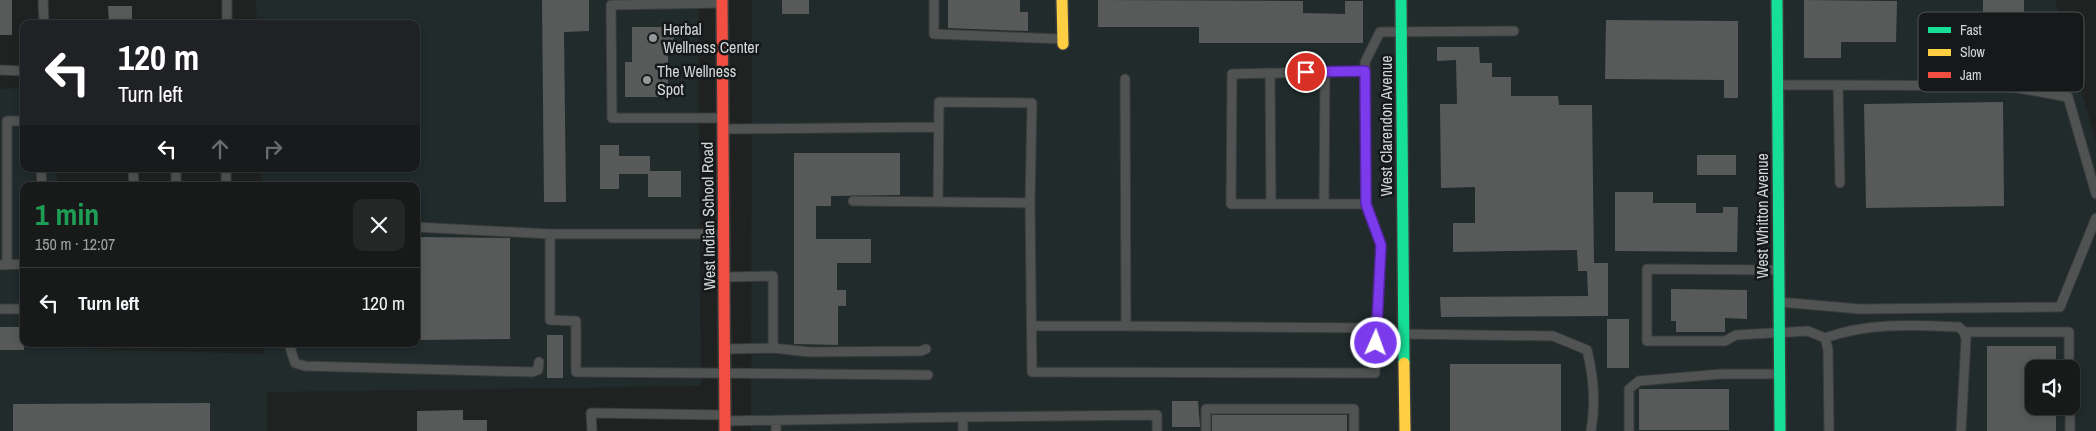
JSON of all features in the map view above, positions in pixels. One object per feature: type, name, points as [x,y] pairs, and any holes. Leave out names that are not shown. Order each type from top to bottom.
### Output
[{"type":"street","points":[[1062,0],[1063,42]]},
{"type":"street","name":"West Clarendon Avenue","points":[[1402,0],[1405,431]]},
{"type":"street","name":"West Whitton Avenue","points":[[1777,0],[1780,431]]},
{"type":"street","name":"West Indian School Road","points":[[722,2],[725,422]]},
{"type":"lane","points":[[43,0],[44,20]]},
{"type":"lane","points":[[227,20],[228,0]]},
{"type":"lane","points":[[934,0],[934,34],[1063,42]]},
{"type":"lane","points":[[722,2],[611,5],[612,118],[723,124],[939,127]]},
{"type":"lane","points":[[938,202],[939,102],[1032,103],[1030,203],[1032,372],[1376,374],[1376,328],[1381,245],[1366,204],[1365,62],[1380,32],[1514,31]]},
{"type":"lane","points":[[0,70],[20,71]]},
{"type":"lane","points":[[1365,71],[1232,74],[1231,204],[1366,204]]},
{"type":"lane","points":[[1324,204],[1325,72]]},
{"type":"lane","points":[[1270,73],[1271,204]]},
{"type":"lane","points":[[1125,79],[1126,326]]},
{"type":"lane","points":[[1777,85],[1918,85]]},
{"type":"lane","points":[[1838,85],[1840,183]]},
{"type":"lane","points":[[2040,92],[2068,97],[2096,194]]},
{"type":"lane","points":[[20,121],[8,122],[4,264],[20,264]]},
{"type":"lane","points":[[853,202],[1030,203]]},
{"type":"lane","points":[[1779,302],[1860,309],[2060,307],[2096,218]]},
{"type":"lane","points":[[420,227],[550,234],[724,234]]},
{"type":"lane","points":[[550,234],[550,320],[576,321],[576,372],[928,375]]},
{"type":"lane","points":[[1778,270],[1647,269],[1647,341],[1725,341],[1736,336],[1808,331],[1825,338],[1843,332],[1896,325],[1959,327],[1964,332],[1966,339],[1961,431]]},
{"type":"lane","points":[[725,277],[773,276],[773,348]]},
{"type":"lane","points":[[0,309],[20,309]]},
{"type":"lane","points":[[1032,326],[1376,328]]},
{"type":"lane","points":[[1964,332],[2069,332],[2069,360]]},
{"type":"lane","points":[[1404,334],[1554,336],[1587,350],[1594,378],[1594,413],[1591,431]]},
{"type":"lane","points":[[1825,338],[1828,349],[1829,431]]},
{"type":"lane","points":[[290,347],[295,363],[305,366],[532,372],[538,370],[539,362]]},
{"type":"lane","points":[[725,349],[773,348],[810,352],[914,351],[926,349]]},
{"type":"lane","points":[[1629,431],[1629,389],[1638,381],[1721,374],[1779,374]]},
{"type":"lane","points":[[1206,431],[1206,409],[1354,409],[1354,431]]},
{"type":"lane","points":[[592,431],[591,413],[725,422],[1157,415],[1157,431]]},
{"type":"lane","points":[[2070,415],[2070,431]]},
{"type":"lane","points":[[963,417],[963,431]]},
{"type":"lane","points":[[776,420],[776,431]]},
{"type":"shaded area","points":[[256,0],[698,0],[701,386],[267,392],[267,431],[0,431],[0,89],[20,88],[20,172],[57,172],[57,182],[20,182],[20,347],[265,354],[265,347],[420,347],[420,182],[261,182],[261,172],[420,172],[420,20],[257,20]]},
{"type":"shaded area","points":[[752,0],[2055,0],[2058,12],[1918,12],[1918,92],[2082,92],[2096,142],[2096,431],[751,431]]},
{"type":"building","points":[[0,0],[12,0],[12,35],[0,35]]},
{"type":"building","points":[[542,0],[589,0],[589,31],[564,32],[566,202],[544,202]]},
{"type":"building","points":[[782,0],[809,0],[809,14],[782,14]]},
{"type":"building","points":[[948,0],[1020,0],[1020,12],[1028,12],[1028,31],[948,28]]},
{"type":"building","points":[[1098,0],[1303,1],[1303,13],[1345,14],[1345,1],[1363,1],[1363,43],[1199,43],[1199,27],[1098,27]]},
{"type":"building","points":[[1804,0],[1897,1],[1896,42],[1841,42],[1841,58],[1804,58]]},
{"type":"building","points":[[1983,0],[2024,0],[2024,12],[1983,12]]},
{"type":"building","points":[[108,6],[132,6],[132,20],[109,20]]},
{"type":"building","points":[[1606,20],[1738,21],[1738,98],[1724,98],[1724,80],[1605,79]]},
{"type":"building","points":[[632,27],[674,27],[673,48],[668,48],[668,97],[625,97],[625,62],[632,62]]},
{"type":"building","points":[[1437,47],[1479,47],[1480,63],[1492,63],[1492,77],[1511,77],[1511,96],[1558,96],[1559,105],[1592,105],[1594,263],[1608,263],[1608,316],[1441,317],[1440,297],[1588,296],[1587,271],[1578,271],[1577,250],[1453,252],[1453,223],[1475,223],[1475,187],[1441,188],[1440,104],[1457,104],[1456,60],[1437,61]]},
{"type":"building","points":[[2003,102],[2004,206],[1866,208],[1864,104]]},
{"type":"building","points":[[600,145],[619,145],[619,156],[650,156],[650,171],[681,171],[681,197],[648,197],[648,174],[619,174],[619,189],[600,189]]},
{"type":"building","points":[[794,153],[900,153],[900,195],[831,196],[831,206],[816,206],[816,239],[871,239],[871,263],[837,263],[837,290],[846,290],[846,306],[838,306],[838,345],[794,344]]},
{"type":"building","points":[[1697,155],[1736,155],[1736,175],[1697,175]]},
{"type":"building","points":[[1615,192],[1653,192],[1653,203],[1696,203],[1696,213],[1723,213],[1723,207],[1738,207],[1737,252],[1615,251]]},
{"type":"building","points":[[420,237],[510,238],[510,339],[420,340]]},
{"type":"building","points":[[1671,289],[1747,290],[1747,319],[1725,318],[1725,332],[1676,332],[1676,321],[1671,321]]},
{"type":"building","points":[[1607,319],[1629,319],[1629,368],[1607,368]]},
{"type":"building","points":[[0,327],[20,327],[20,347],[24,347],[24,350],[0,350]]},
{"type":"building","points":[[547,335],[563,335],[563,378],[547,378]]},
{"type":"building","points":[[1987,346],[2056,346],[2056,360],[2025,360],[2025,415],[2056,415],[2056,431],[1987,431]]},
{"type":"building","points":[[1450,364],[1561,364],[1561,431],[1450,431]]},
{"type":"building","points":[[1639,389],[1729,389],[1729,430],[1639,430]]},
{"type":"building","points":[[1172,401],[1198,401],[1200,427],[1172,427]]},
{"type":"building","points":[[210,403],[210,431],[13,431],[13,404]]},
{"type":"building","points":[[463,410],[463,420],[487,420],[487,431],[417,431],[417,411]]},
{"type":"building","points":[[1212,415],[1347,415],[1347,431],[1212,431]]},
{"type":"traffic: fast","points":[[1401,0],[1404,363]]},
{"type":"traffic: fast","points":[[1777,0],[1780,431]]},
{"type":"traffic: slow","points":[[1062,0],[1063,44]]},
{"type":"traffic: slow","points":[[1404,363],[1405,431]]},
{"type":"traffic: jam","points":[[722,0],[725,431]]},
{"type":"place","name":"Herbal Wellness Center","points":[[653,38]]},
{"type":"place","name":"The Wellness Spot","points":[[647,80]]},
{"type":"route","points":[[1306,72],[1365,71],[1366,204],[1381,245],[1376,343]]}]
